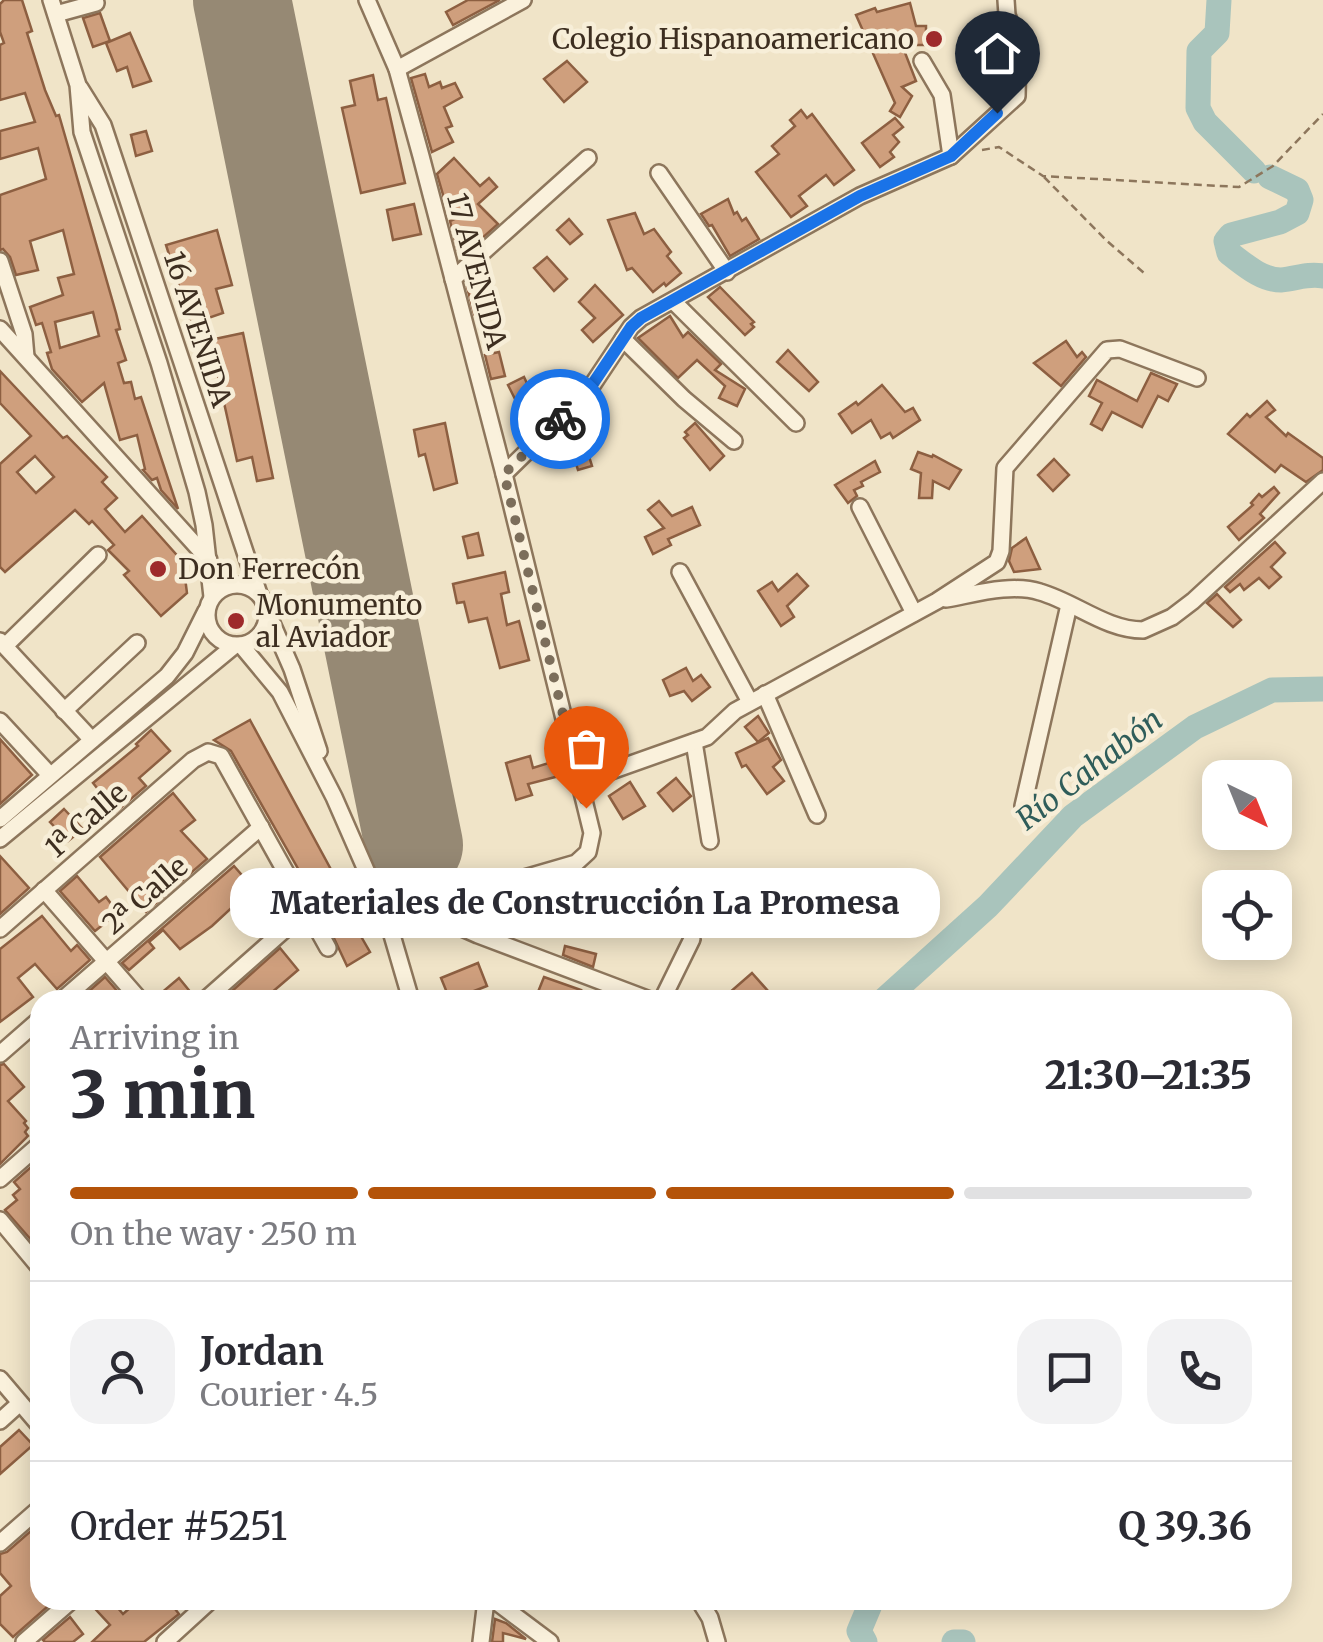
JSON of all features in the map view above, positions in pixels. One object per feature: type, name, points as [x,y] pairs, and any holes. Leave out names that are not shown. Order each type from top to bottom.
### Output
[{"type":"street","name":"17 AVENIDA","points":[[367,0],[396,69],[453,280],[592,833],[588,852],[576,862],[415,907]]},
{"type":"street","points":[[396,69],[504,5],[523,0]]},
{"type":"street","points":[[504,474],[586,394],[622,339],[641,318],[860,196],[951,156],[1017,96],[1018,44],[1006,0]]},
{"type":"street","points":[[53,7],[96,3]]},
{"type":"street","name":"16 AVENIDA","points":[[53,7],[78,85],[82,132],[197,492],[209,560],[209,604]]},
{"type":"street","points":[[922,61],[942,95],[951,156]]},
{"type":"street","name":"16 AVENIDA","points":[[78,85],[104,124],[260,594]]},
{"type":"street","points":[[453,280],[588,158]]},
{"type":"street","points":[[660,173],[726,272]]},
{"type":"street","points":[[0,261],[24,334],[26,357]]},
{"type":"street","points":[[674,300],[796,423]]},
{"type":"street","points":[[150,337],[172,328]]},
{"type":"street","points":[[0,330],[209,560]]},
{"type":"street","points":[[622,339],[734,441]]},
{"type":"street","points":[[580,782],[707,736],[735,711],[936,601],[997,562],[1001,551],[1005,468],[1107,350],[1120,349],[1197,378]]},
{"type":"street","points":[[936,601],[1018,589],[1040,592],[1068,606],[1143,630],[1172,617],[1323,481]]},
{"type":"street","points":[[860,507],[914,613]]},
{"type":"street","points":[[92,740],[2,643],[98,556]]},
{"type":"street","points":[[680,572],[758,698],[817,815]]},
{"type":"street","points":[[0,819],[167,676],[185,654],[220,590],[240,584],[260,594],[292,670],[334,798]]},
{"type":"street","points":[[209,604],[210,630],[225,643],[238,645],[280,692],[334,798],[386,918],[408,990]]},
{"type":"street","points":[[1023,806],[1068,606]]},
{"type":"street","points":[[0,839],[238,645],[263,631],[268,614]]},
{"type":"street","points":[[64,711],[137,643]]},
{"type":"street","points":[[0,720],[50,775]]},
{"type":"street","points":[[694,742],[710,841]]},
{"type":"street","name":"1ª Calle","points":[[0,929],[193,760],[208,752],[220,756],[261,827]]},
{"type":"street","points":[[261,827],[328,948]]},
{"type":"street","name":"2ª Calle","points":[[73,990],[261,827]]},
{"type":"street","points":[[44,890],[131,990]]},
{"type":"street","points":[[386,918],[415,907],[604,990]]},
{"type":"street","points":[[216,990],[308,909]]},
{"type":"street","points":[[667,990],[692,939]]},
{"type":"street","points":[[0,1054],[30,1028]]},
{"type":"street","points":[[0,1178],[30,1152]]},
{"type":"street","points":[[0,1220],[30,1255]]},
{"type":"street","points":[[0,1379],[30,1414]]},
{"type":"street","points":[[0,1421],[20,1403]]},
{"type":"street","points":[[0,1543],[30,1517]]},
{"type":"street","points":[[24,1642],[61,1610]]},
{"type":"street","points":[[165,1642],[194,1610]]},
{"type":"street","points":[[481,1642],[485,1610]]},
{"type":"street","points":[[507,1610],[550,1642]]},
{"type":"street","points":[[705,1610],[717,1642]]},
{"type":"path","points":[[1043,176],[1239,187],[1273,166],[1323,114]]},
{"type":"path","points":[[951,156],[999,147],[1043,176],[1107,242],[1144,273]]},
{"type":"building","points":[[4,0],[22,0],[32,31],[27,33],[45,90],[56,116],[59,115],[116,313],[120,329],[116,330],[126,360],[118,363],[124,383],[131,382],[135,399],[141,397],[178,509],[161,490],[157,478],[152,480],[143,470],[137,435],[120,440],[104,383],[82,402],[52,369],[42,323],[36,325],[30,307],[63,295],[58,278],[74,274],[63,230],[30,241],[38,270],[16,275],[10,257],[0,250],[0,195],[46,179],[38,148],[0,159],[0,131],[35,122],[25,93],[0,100],[0,45],[4,43],[0,4]],"holes":[[[93,312],[99,336],[60,348],[55,322]]]},
{"type":"building","points":[[468,0],[500,0],[453,25],[446,12]]},
{"type":"building","points":[[910,3],[916,26],[926,26],[926,45],[902,45],[916,81],[902,87],[912,96],[900,117],[890,111],[895,103],[856,15]]},
{"type":"building","points":[[100,13],[110,41],[93,47],[83,18]]},
{"type":"building","points":[[130,33],[151,81],[133,87],[127,67],[117,71],[106,43]]},
{"type":"building","points":[[567,61],[587,82],[564,102],[544,79]]},
{"type":"building","points":[[425,74],[429,87],[440,82],[442,88],[455,83],[462,97],[444,107],[452,126],[446,128],[453,142],[432,152],[411,78]]},
{"type":"building","points":[[373,75],[378,100],[386,98],[405,183],[361,193],[342,108],[355,105],[350,81]]},
{"type":"building","points":[[801,110],[807,118],[812,114],[854,170],[834,185],[826,175],[799,196],[807,206],[791,217],[756,172],[779,154],[772,146],[795,126],[790,120]]},
{"type":"building","points":[[895,118],[903,127],[893,135],[899,142],[890,152],[894,157],[880,167],[862,143]]},
{"type":"building","points":[[146,131],[152,151],[136,156],[131,135]]},
{"type":"building","points":[[454,158],[480,186],[489,178],[497,187],[478,204],[498,224],[479,241],[457,249],[450,221],[461,216],[444,198],[437,174]]},
{"type":"building","points":[[728,199],[734,214],[737,212],[742,221],[746,218],[759,239],[730,256],[701,214]]},
{"type":"building","points":[[414,204],[421,234],[393,240],[387,210]]},
{"type":"building","points":[[635,213],[644,234],[654,229],[671,252],[667,256],[681,273],[653,292],[632,268],[627,270],[608,220]]},
{"type":"building","points":[[569,219],[582,234],[570,244],[557,230]]},
{"type":"building","points":[[217,230],[232,285],[216,289],[223,313],[191,324],[166,245]]},
{"type":"building","points":[[547,257],[567,279],[554,291],[534,268]]},
{"type":"building","points":[[482,279],[494,304],[474,314],[467,287]]},
{"type":"building","points":[[595,285],[623,315],[593,342],[582,330],[595,318],[579,302]]},
{"type":"building","points":[[720,287],[754,322],[745,335],[708,297]]},
{"type":"building","points":[[670,316],[683,337],[688,332],[721,364],[715,370],[745,389],[737,406],[719,398],[725,386],[697,360],[678,378],[638,338]]},
{"type":"building","points":[[243,333],[273,478],[257,481],[252,457],[237,461],[210,340]]},
{"type":"building","points":[[1066,341],[1077,357],[1082,352],[1086,357],[1061,386],[1034,363]]},
{"type":"building","points":[[788,350],[818,382],[809,391],[777,362]]},
{"type":"building","points":[[499,352],[505,376],[491,379],[485,355]]},
{"type":"building","points":[[0,371],[63,438],[67,436],[107,477],[102,482],[117,498],[105,509],[125,532],[142,516],[183,562],[187,593],[161,616],[124,575],[129,571],[108,550],[114,545],[92,521],[89,524],[75,510],[5,572],[0,567],[0,464],[31,436],[0,403]],"holes":[[[35,456],[54,477],[36,493],[17,472]]]},
{"type":"building","points":[[550,373],[567,388],[549,409],[526,421],[508,385],[524,377],[532,394]]},
{"type":"building","points":[[1151,373],[1177,384],[1168,401],[1158,396],[1142,427],[1112,412],[1102,430],[1091,424],[1102,403],[1089,396],[1097,380],[1137,401]]},
{"type":"building","points":[[882,385],[905,412],[913,408],[920,420],[893,438],[890,433],[881,438],[871,420],[852,433],[839,414],[856,402],[858,405]]},
{"type":"building","points":[[1267,401],[1275,410],[1266,417],[1286,436],[1288,433],[1323,458],[1323,470],[1306,482],[1281,465],[1275,472],[1228,434]]},
{"type":"building","points":[[445,423],[457,483],[434,490],[425,454],[419,456],[414,430]]},
{"type":"building","points":[[695,423],[724,456],[710,470],[684,438]]},
{"type":"building","points":[[582,434],[592,466],[578,470],[568,439]]},
{"type":"building","points":[[918,452],[933,455],[961,470],[949,489],[933,481],[932,498],[919,498],[921,473],[911,469]]},
{"type":"building","points":[[1054,459],[1069,475],[1053,491],[1038,475]]},
{"type":"building","points":[[875,461],[880,472],[861,482],[863,486],[854,490],[857,496],[848,503],[835,485]]},
{"type":"building","points":[[1274,487],[1279,493],[1260,514],[1264,518],[1239,540],[1228,527],[1253,505],[1259,494],[1262,497]]},
{"type":"building","points":[[659,501],[672,516],[692,507],[700,525],[668,539],[671,545],[653,554],[645,537],[664,528],[648,510]]},
{"type":"building","points":[[478,533],[483,555],[468,558],[463,537]]},
{"type":"building","points":[[1026,538],[1040,569],[1014,572],[1009,561],[1012,548]]},
{"type":"building","points":[[1275,542],[1285,553],[1271,567],[1281,577],[1269,588],[1259,578],[1244,590],[1240,584],[1230,592],[1225,587]]},
{"type":"building","points":[[505,572],[509,592],[501,594],[507,625],[519,621],[529,660],[500,668],[487,618],[469,622],[464,602],[457,603],[453,584]]},
{"type":"building","points":[[797,574],[808,586],[787,606],[794,617],[781,626],[758,591],[772,582],[778,591]]},
{"type":"building","points":[[1217,594],[1241,620],[1233,627],[1207,603]]},
{"type":"building","points":[[686,668],[693,681],[701,675],[710,687],[692,701],[684,691],[670,696],[663,680]]},
{"type":"building","points":[[758,716],[769,733],[758,742],[745,727]]},
{"type":"building","points":[[250,720],[360,923],[355,926],[370,952],[347,966],[317,902],[231,751],[214,740]]},
{"type":"building","points":[[151,730],[170,751],[139,778],[146,786],[116,812],[93,783],[138,746]]},
{"type":"building","points":[[768,738],[781,760],[773,767],[784,781],[767,794],[746,765],[742,767],[736,753]]},
{"type":"building","points":[[0,739],[32,775],[0,804]]},
{"type":"building","points":[[601,742],[606,761],[588,767],[583,748]]},
{"type":"building","points":[[530,756],[533,768],[555,761],[559,776],[528,784],[532,795],[516,800],[506,763]]},
{"type":"building","points":[[676,778],[691,796],[673,811],[658,793]]},
{"type":"building","points":[[630,782],[645,806],[623,819],[609,796]]},
{"type":"building","points":[[173,793],[195,820],[181,831],[207,859],[146,912],[100,857]]},
{"type":"building","points":[[64,809],[83,829],[68,841],[50,822]]},
{"type":"building","points":[[0,856],[29,888],[0,914]]},
{"type":"building","points":[[234,866],[253,888],[212,926],[180,949],[163,930],[149,942],[154,948],[129,970],[122,963]]},
{"type":"building","points":[[77,876],[99,902],[106,897],[118,913],[95,931],[60,891]]},
{"type":"building","points":[[42,916],[71,951],[77,945],[90,960],[57,989],[35,964],[18,978],[30,999],[0,1022],[0,949]]},
{"type":"building","points":[[565,946],[596,954],[593,967],[563,955]]},
{"type":"building","points":[[280,948],[298,970],[275,990],[233,990]]},
{"type":"building","points":[[478,963],[487,986],[446,990],[441,978]]},
{"type":"building","points":[[752,973],[767,990],[732,990]]},
{"type":"building","points":[[105,977],[116,990],[90,990]]},
{"type":"building","points":[[544,977],[581,990],[539,990]]},
{"type":"building","points":[[179,978],[189,990],[165,990]]},
{"type":"building","points":[[4,1064],[24,1087],[8,1101],[26,1121],[28,1136],[0,1164],[0,1065]]},
{"type":"building","points":[[30,1168],[30,1239],[5,1210],[17,1200],[13,1195],[20,1189],[14,1182]]},
{"type":"building","points":[[19,1430],[30,1442],[30,1448],[0,1474],[0,1447]]},
{"type":"building","points":[[30,1532],[30,1610],[44,1610],[13,1637],[0,1624],[0,1596],[11,1586],[0,1573],[0,1554]]},
{"type":"building","points":[[96,1610],[120,1610],[123,1614],[128,1610],[176,1610],[179,1614],[144,1642],[92,1642],[110,1625]]},
{"type":"building","points":[[70,1617],[83,1634],[73,1642],[43,1640]]},
{"type":"building","points":[[495,1619],[526,1639],[503,1633],[503,1642],[492,1642]]},
{"type":"waterway","name":"Río Cahabón","points":[[1219,0],[1217,33],[1199,51],[1198,108],[1205,122],[1254,171]]},
{"type":"waterway","name":"Río Cahabón","points":[[1270,177],[1297,190],[1301,200],[1297,213],[1280,222],[1231,235],[1226,241],[1229,253],[1253,271],[1274,279],[1323,276]]},
{"type":"waterway","name":"Río Cahabón","points":[[895,990],[988,906],[1073,816],[1195,727],[1272,690],[1323,689]]},
{"type":"waterway","name":"Río Cahabón","points":[[865,1642],[859,1631],[868,1610]]},
{"type":"waterway","name":"Río Cahabón","points":[[954,1642],[963,1642]]},
{"type":"runway","points":[[242,0],[414,845]]},
{"type":"way so far","points":[[560,419],[504,474],[586,808]]},
{"type":"place","name":"Colegio Hispanoamericano","points":[[934,39]]},
{"type":"place","name":"Don Ferrecón","points":[[158,569]]},
{"type":"place","name":"Monumento al Aviador","points":[[236,621]]},
{"type":"place","name":"Materiales de Construcción La Promesa","points":[[586,808]]},
{"type":"route","points":[[560,419],[586,394],[641,318],[860,196],[951,156],[997,113]]}]
